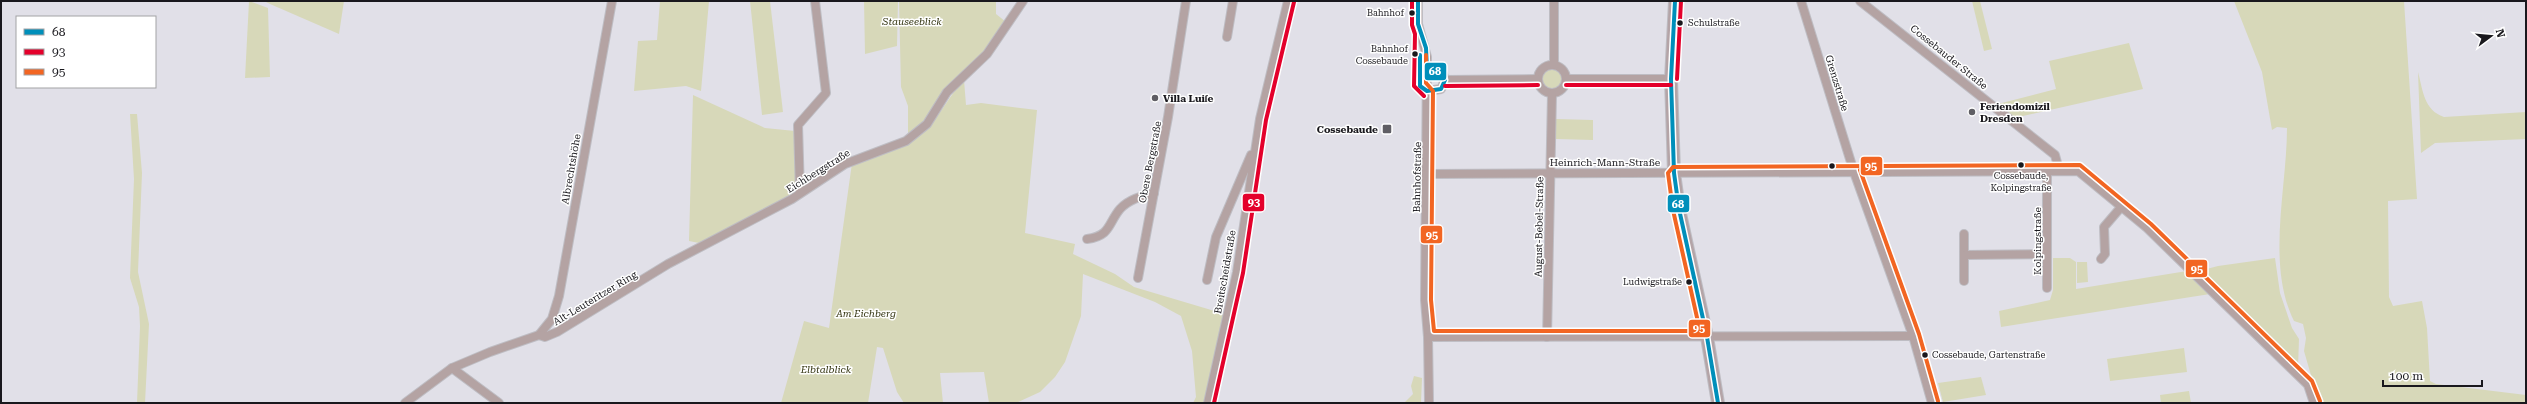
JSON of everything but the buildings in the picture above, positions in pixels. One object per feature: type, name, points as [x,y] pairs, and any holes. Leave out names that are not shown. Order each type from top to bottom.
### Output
[{"type":"main road","points":[[1675,1],[1671,79],[1674,173],[1680,215],[1707,337],[1718,403]]},
{"type":"street","name":"Albrechtshöhe","points":[[539,336],[552,320],[559,296],[612,1]]},
{"type":"street","points":[[800,192],[798,125],[826,93],[815,1]]},
{"type":"street","name":"Eichbergstraße","points":[[728,230],[767,213],[846,164],[903,143],[921,130],[927,124],[947,92],[987,54],[1023,1]]},
{"type":"street","name":"Obere Bergstraße","points":[[1138,278],[1154,193],[1186,1]]},
{"type":"street","points":[[1227,37],[1233,1]]},
{"type":"street","name":"Breitscheidstraße","points":[[1208,403],[1237,272],[1256,143],[1288,1]]},
{"type":"street","name":"Bahnhofstraße","points":[[1418,1],[1418,24],[1426,48],[1428,69],[1425,300],[1428,337],[1429,403]]},
{"type":"street","points":[[1554,1],[1554,65]]},
{"type":"street","name":"Grenzstraße","points":[[1801,1],[1854,172],[1913,336],[1932,403]]},
{"type":"street","name":"Cossebauder Straße","points":[[1860,1],[2056,155],[2059,170]]},
{"type":"street","points":[[1554,65],[1563,70],[1566,79],[1562,89],[1552,94],[1542,89],[1538,79],[1543,68],[1554,65]]},
{"type":"street","points":[[1427,91],[1441,89],[1445,80],[1443,74],[1428,69]]},
{"type":"street","points":[[1445,80],[1538,79]]},
{"type":"street","points":[[1566,79],[1671,79]]},
{"type":"street","name":"August-Bebel-Straße","points":[[1547,337],[1552,94]]},
{"type":"street","name":"Breitscheidstraße","points":[[1207,280],[1216,237],[1256,143]]},
{"type":"street","name":"Kolpingstraße","points":[[2047,170],[2047,288]]},
{"type":"street","points":[[2059,170],[2078,171],[2122,206],[2308,385],[2314,403]]},
{"type":"street","name":"Heinrich-Mann-Straße","points":[[1427,174],[1550,172],[1674,173],[2059,170]]},
{"type":"street","points":[[1087,239],[1101,235],[1115,220],[1119,210],[1128,203],[1138,197],[1154,193]]},
{"type":"street","points":[[2101,259],[2105,254],[2104,227],[2122,206]]},
{"type":"street","name":"Alt-Leuteritzer Ring","points":[[405,403],[425,386],[452,368],[490,352],[539,336],[545,337],[557,332],[668,264],[728,230]]},
{"type":"street","points":[[1964,234],[1964,281]]},
{"type":"street","points":[[1964,255],[2047,254]]},
{"type":"street","points":[[1428,337],[1913,336]]},
{"type":"street","points":[[452,368],[499,403]]},
{"type":"green space","points":[[249,1],[268,8],[270,77],[245,78]]},
{"type":"green space","points":[[264,1],[344,1],[339,34],[270,4]]},
{"type":"green space","points":[[660,1],[709,1],[701,91],[686,86],[634,91],[638,41],[657,40]]},
{"type":"green space","points":[[750,1],[770,1],[783,112],[762,115]]},
{"type":"green space","points":[[864,1],[898,1],[897,46],[865,54]]},
{"type":"green space","name":"Stauseeblick","points":[[899,1],[996,1],[996,14],[1006,22],[986,51],[947,87],[919,127],[908,134],[908,106],[901,87]]},
{"type":"green space","points":[[1972,1],[1980,1],[1992,49],[1984,51]]},
{"type":"green space","points":[[2234,1],[2404,1],[2417,199],[2388,201],[2389,297],[2393,306],[2422,301],[2427,328],[2430,381],[2436,384],[2526,395],[2526,403],[2319,403],[2304,351],[2306,338],[2303,324],[2294,321],[2286,299],[2281,276],[2279,251],[2280,226],[2287,128],[2277,127],[2272,130],[2262,72]]},
{"type":"green space","points":[[2129,43],[2143,89],[2014,118],[1998,104],[2056,89],[2049,61]]},
{"type":"green space","points":[[1552,69],[1559,72],[1562,79],[1559,86],[1552,89],[1545,86],[1542,79],[1545,72]]},
{"type":"green space","points":[[2418,72],[2425,99],[2432,110],[2437,114],[2444,117],[2526,112],[2526,139],[2435,143],[2421,153]]},
{"type":"green space","points":[[964,80],[966,105],[981,103],[1037,110],[1025,233],[1075,244],[1073,254],[1115,274],[1134,287],[1228,315],[1208,403],[1193,403],[1196,397],[1192,351],[1181,316],[1155,302],[1083,274],[1081,316],[1065,362],[1055,377],[1040,392],[1016,403],[989,403],[984,372],[940,373],[943,403],[904,403],[897,392],[883,348],[877,347],[868,403],[781,403],[804,321],[829,328],[852,163],[883,154],[903,146],[922,134],[934,121]]},
{"type":"green space","points":[[693,95],[765,128],[795,131],[795,191],[778,204],[699,243],[689,241]]},
{"type":"green space","points":[[130,114],[137,114],[142,173],[138,272],[149,324],[145,403],[137,403],[140,326],[139,307],[130,278],[134,179]]},
{"type":"green space","points":[[1556,119],[1593,120],[1593,140],[1556,139]]},
{"type":"green space","points":[[2083,165],[2175,244],[2171,244],[2080,167]]},
{"type":"green space","points":[[2053,258],[2070,258],[2076,262],[2076,289],[2187,271],[2210,294],[2001,327],[1999,311],[2050,300],[2053,290]]},
{"type":"green space","points":[[2275,258],[2280,293],[2292,328],[2299,339],[2298,368],[2199,271],[2218,266]]},
{"type":"green space","points":[[2077,262],[2087,262],[2088,282],[2077,283]]},
{"type":"green space","points":[[2184,348],[2187,372],[2110,381],[2107,359]]},
{"type":"green space","points":[[1414,376],[1422,378],[1421,403],[1404,403],[1413,394],[1411,386]]},
{"type":"green space","points":[[1981,377],[1986,395],[1943,402],[1938,383]]},
{"type":"green space","points":[[2189,391],[2191,403],[2161,403],[2160,395]]},
{"type":"transit line","name":"93","points":[[1412,1],[1412,25],[1415,34],[1414,86],[1424,96]]},
{"type":"transit line","name":"68","points":[[1418,1],[1418,24],[1426,48],[1427,69],[1443,74],[1445,80],[1441,89],[1427,91],[1420,86],[1420,55]]},
{"type":"transit line","name":"68","points":[[1675,1],[1671,79],[1674,173],[1679,209],[1707,337],[1718,403]]},
{"type":"transit line","name":"93","points":[[1677,79],[1681,1]]},
{"type":"transit line","name":"93","points":[[1214,403],[1243,273],[1266,120],[1294,2]]},
{"type":"transit line","name":"95","points":[[1426,55],[1426,83],[1433,91],[1431,300],[1434,331],[1700,331],[1673,210],[1668,173],[1673,167],[2080,165],[2151,224],[2312,381],[2320,401]]},
{"type":"transit line","name":"93","points":[[1445,86],[1538,85]]},
{"type":"transit line","name":"93","points":[[1566,85],[1671,85]]},
{"type":"transit line","name":"95","points":[[1860,170],[1919,334],[1938,401]]},
{"type":"place","name":"Bahnhof","points":[[1412,13]]},
{"type":"place","name":"Schulstraße","points":[[1680,23]]},
{"type":"place","name":"Bahnhof Cossebaude","points":[[1415,54]]},
{"type":"place","name":"Villa Luiſe","points":[[1155,98]]},
{"type":"place","name":"Feriendomizil Dresden","points":[[1972,112]]},
{"type":"place","name":"Cossebaude","points":[[1387,129]]},
{"type":"place","name":"Cossebaude, Kolpingstraße","points":[[2021,165]]},
{"type":"place","name":"Ludwigstraße","points":[[1689,282]]},
{"type":"place","name":"Cossebaude, Gartenstraße","points":[[1925,355]]},
{"type":"park label","name":"Am Eichberg","points":[[866,313]]},
{"type":"park label","name":"Elbtalblick","points":[[826,369]]}]
